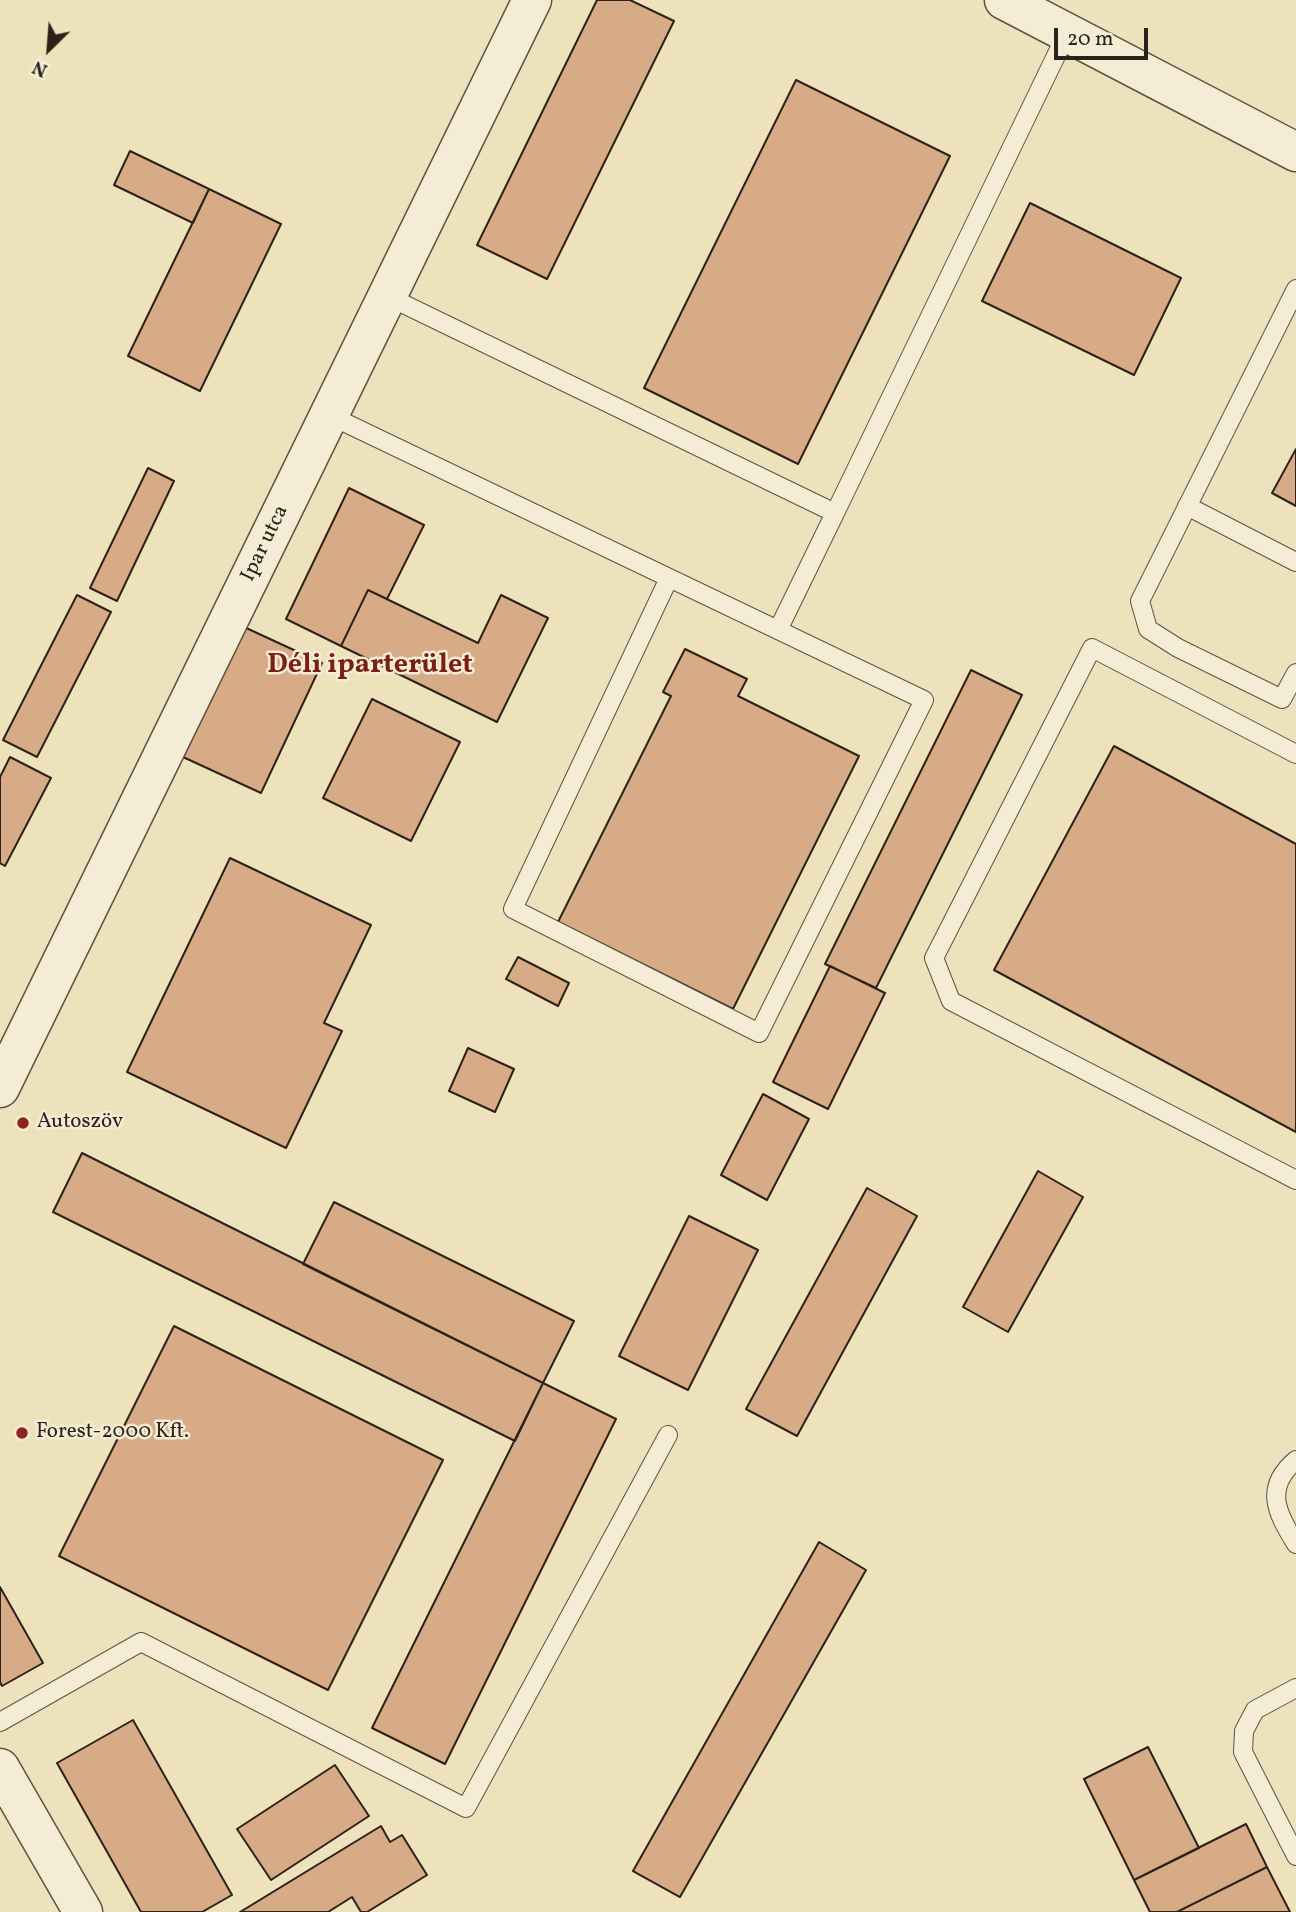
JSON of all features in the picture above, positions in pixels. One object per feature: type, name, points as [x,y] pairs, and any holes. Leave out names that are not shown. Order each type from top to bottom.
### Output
[{"type":"street","name":"Ipar utca","points":[[0,1088],[532,0]]},
{"type":"street","points":[[1004,0],[1296,152]]},
{"type":"street","points":[[0,1768],[83,1912]]},
{"type":"lane","points":[[778,630],[1067,33]]},
{"type":"lane","points":[[1296,289],[1140,601],[1147,629],[1178,648],[1282,699],[1296,673]]},
{"type":"lane","points":[[387,296],[835,513]]},
{"type":"lane","points":[[329,415],[924,700],[759,1033],[513,909],[669,578]]},
{"type":"lane","points":[[1187,506],[1296,562]]},
{"type":"lane","points":[[1296,754],[1092,648],[934,958],[951,1001],[1296,1180]]},
{"type":"lane","points":[[0,1722],[141,1642],[466,1808],[668,1435]]},
{"type":"lane","points":[[1296,1460],[1284,1470],[1275,1489],[1279,1515],[1296,1544]]},
{"type":"lane","points":[[1296,1688],[1255,1710],[1244,1731],[1243,1752],[1296,1856]]},
{"type":"building","points":[[597,0],[630,0],[674,21],[547,279],[477,245]]},
{"type":"building","points":[[796,80],[950,156],[798,464],[644,388]]},
{"type":"building","points":[[130,151],[209,189],[193,223],[114,185]]},
{"type":"building","points":[[209,189],[281,224],[200,391],[128,356]]},
{"type":"building","points":[[1030,203],[1181,278],[1134,375],[982,301]]},
{"type":"building","points":[[1296,449],[1296,506],[1272,493]]},
{"type":"building","points":[[148,468],[174,481],[117,601],[90,588]]},
{"type":"building","points":[[349,488],[424,525],[387,599],[368,590],[341,646],[286,619]]},
{"type":"building","points":[[368,590],[478,643],[501,595],[548,618],[497,722],[341,646]]},
{"type":"building","points":[[77,595],[111,612],[37,757],[3,740]]},
{"type":"building","points":[[244,627],[322,663],[261,793],[183,757]]},
{"type":"building","points":[[685,649],[747,679],[738,696],[859,756],[733,1009],[558,922],[671,696],[663,692]]},
{"type":"building","points":[[971,670],[1022,695],[876,988],[825,964]]},
{"type":"building","points":[[372,699],[460,742],[411,841],[323,798]]},
{"type":"building","points":[[1114,746],[1296,844],[1296,1132],[994,970]]},
{"type":"building","points":[[10,757],[51,778],[5,866],[0,863],[0,777]]},
{"type":"building","points":[[230,858],[371,925],[324,1023],[342,1031],[286,1148],[127,1072]]},
{"type":"building","points":[[518,957],[569,983],[558,1006],[506,979]]},
{"type":"building","points":[[830,966],[885,993],[828,1109],[773,1082]]},
{"type":"building","points":[[468,1048],[514,1069],[495,1112],[449,1091]]},
{"type":"building","points":[[763,1094],[809,1119],[767,1200],[721,1175]]},
{"type":"building","points":[[82,1153],[543,1383],[515,1441],[53,1212]]},
{"type":"building","points":[[1038,1171],[1083,1197],[1008,1332],[963,1307]]},
{"type":"building","points":[[867,1188],[917,1216],[797,1436],[746,1409]]},
{"type":"building","points":[[334,1202],[574,1321],[543,1383],[303,1264]]},
{"type":"building","points":[[689,1216],[758,1250],[688,1390],[619,1356]]},
{"type":"building","points":[[174,1326],[443,1460],[328,1690],[59,1556]]},
{"type":"building","points":[[543,1383],[616,1419],[445,1764],[372,1728]]},
{"type":"building","points":[[819,1542],[866,1570],[680,1897],[633,1871]]},
{"type":"building","points":[[0,1587],[43,1663],[2,1686],[0,1682]]},
{"type":"building","points":[[133,1720],[232,1895],[202,1912],[141,1912],[57,1763]]},
{"type":"building","points":[[1148,1747],[1199,1848],[1134,1880],[1084,1779]]},
{"type":"building","points":[[335,1765],[369,1816],[271,1880],[237,1829]]},
{"type":"building","points":[[1246,1824],[1267,1867],[1177,1912],[1150,1912],[1134,1880]]},
{"type":"building","points":[[381,1826],[390,1842],[402,1835],[427,1875],[367,1912],[361,1912],[352,1897],[328,1912],[240,1912]]},
{"type":"building","points":[[1267,1867],[1290,1912],[1177,1912]]},
{"type":"place","name":"Autoszöv","points":[[23,1123]]},
{"type":"place","name":"Forest-2000 Kft.","points":[[22,1433]]},
{"type":"district","name":"Déli iparterület","points":[[370,667]]}]
